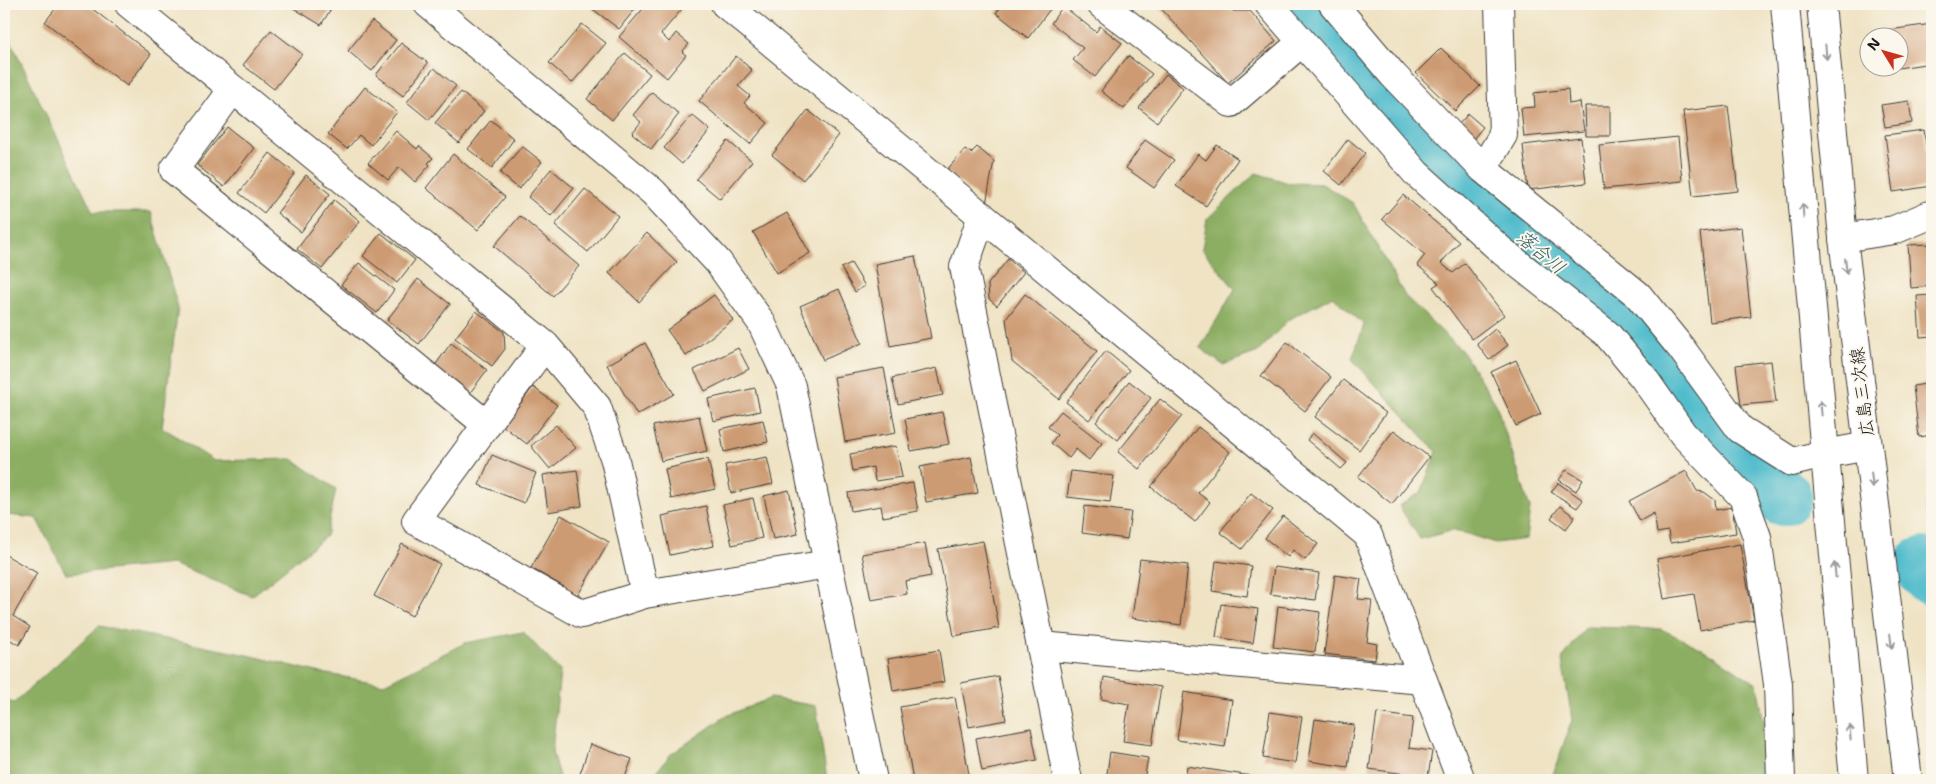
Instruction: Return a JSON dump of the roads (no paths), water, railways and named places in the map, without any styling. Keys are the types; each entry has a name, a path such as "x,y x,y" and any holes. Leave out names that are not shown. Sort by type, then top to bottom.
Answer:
{"street":[{"path":"129,4 545,344 597,407 615,460 645,594"},
{"path":"428,4 653,192 718,262 762,322 791,386 873,780"},
{"path":"725,4 1368,535 1461,780"},
{"path":"1100,4 1231,103 1302,42"},
{"path":"1269,4 1416,173 1502,251 1607,334 1643,377 1683,434 1743,497 1757,537 1778,684 1781,780"},
{"path":"1332,4 1393,74 1483,169 1638,295 1681,348 1740,429 1792,462 1868,446"},
{"path":"1483,169 1503,135 1499,4"},
{"path":"1785,4 1854,780"},
{"name":"広島三次線","path":"1821,4 1843,238 1908,780"},
{"path":"233,89 174,170 487,425"},
{"path":"1843,238 1894,230 1932,214"},
{"path":"982,216 964,267 1068,780"},
{"path":"545,344 416,521 582,614 645,594 828,564"},
{"path":"1041,646 1423,680"}],"waterway":[{"name":"落合川","path":"1298,4 1355,71 1440,161 1531,244 1636,328 1698,418 1728,456 1783,497"},
{"name":"落合川","path":"1922,566 1932,577"}]}
